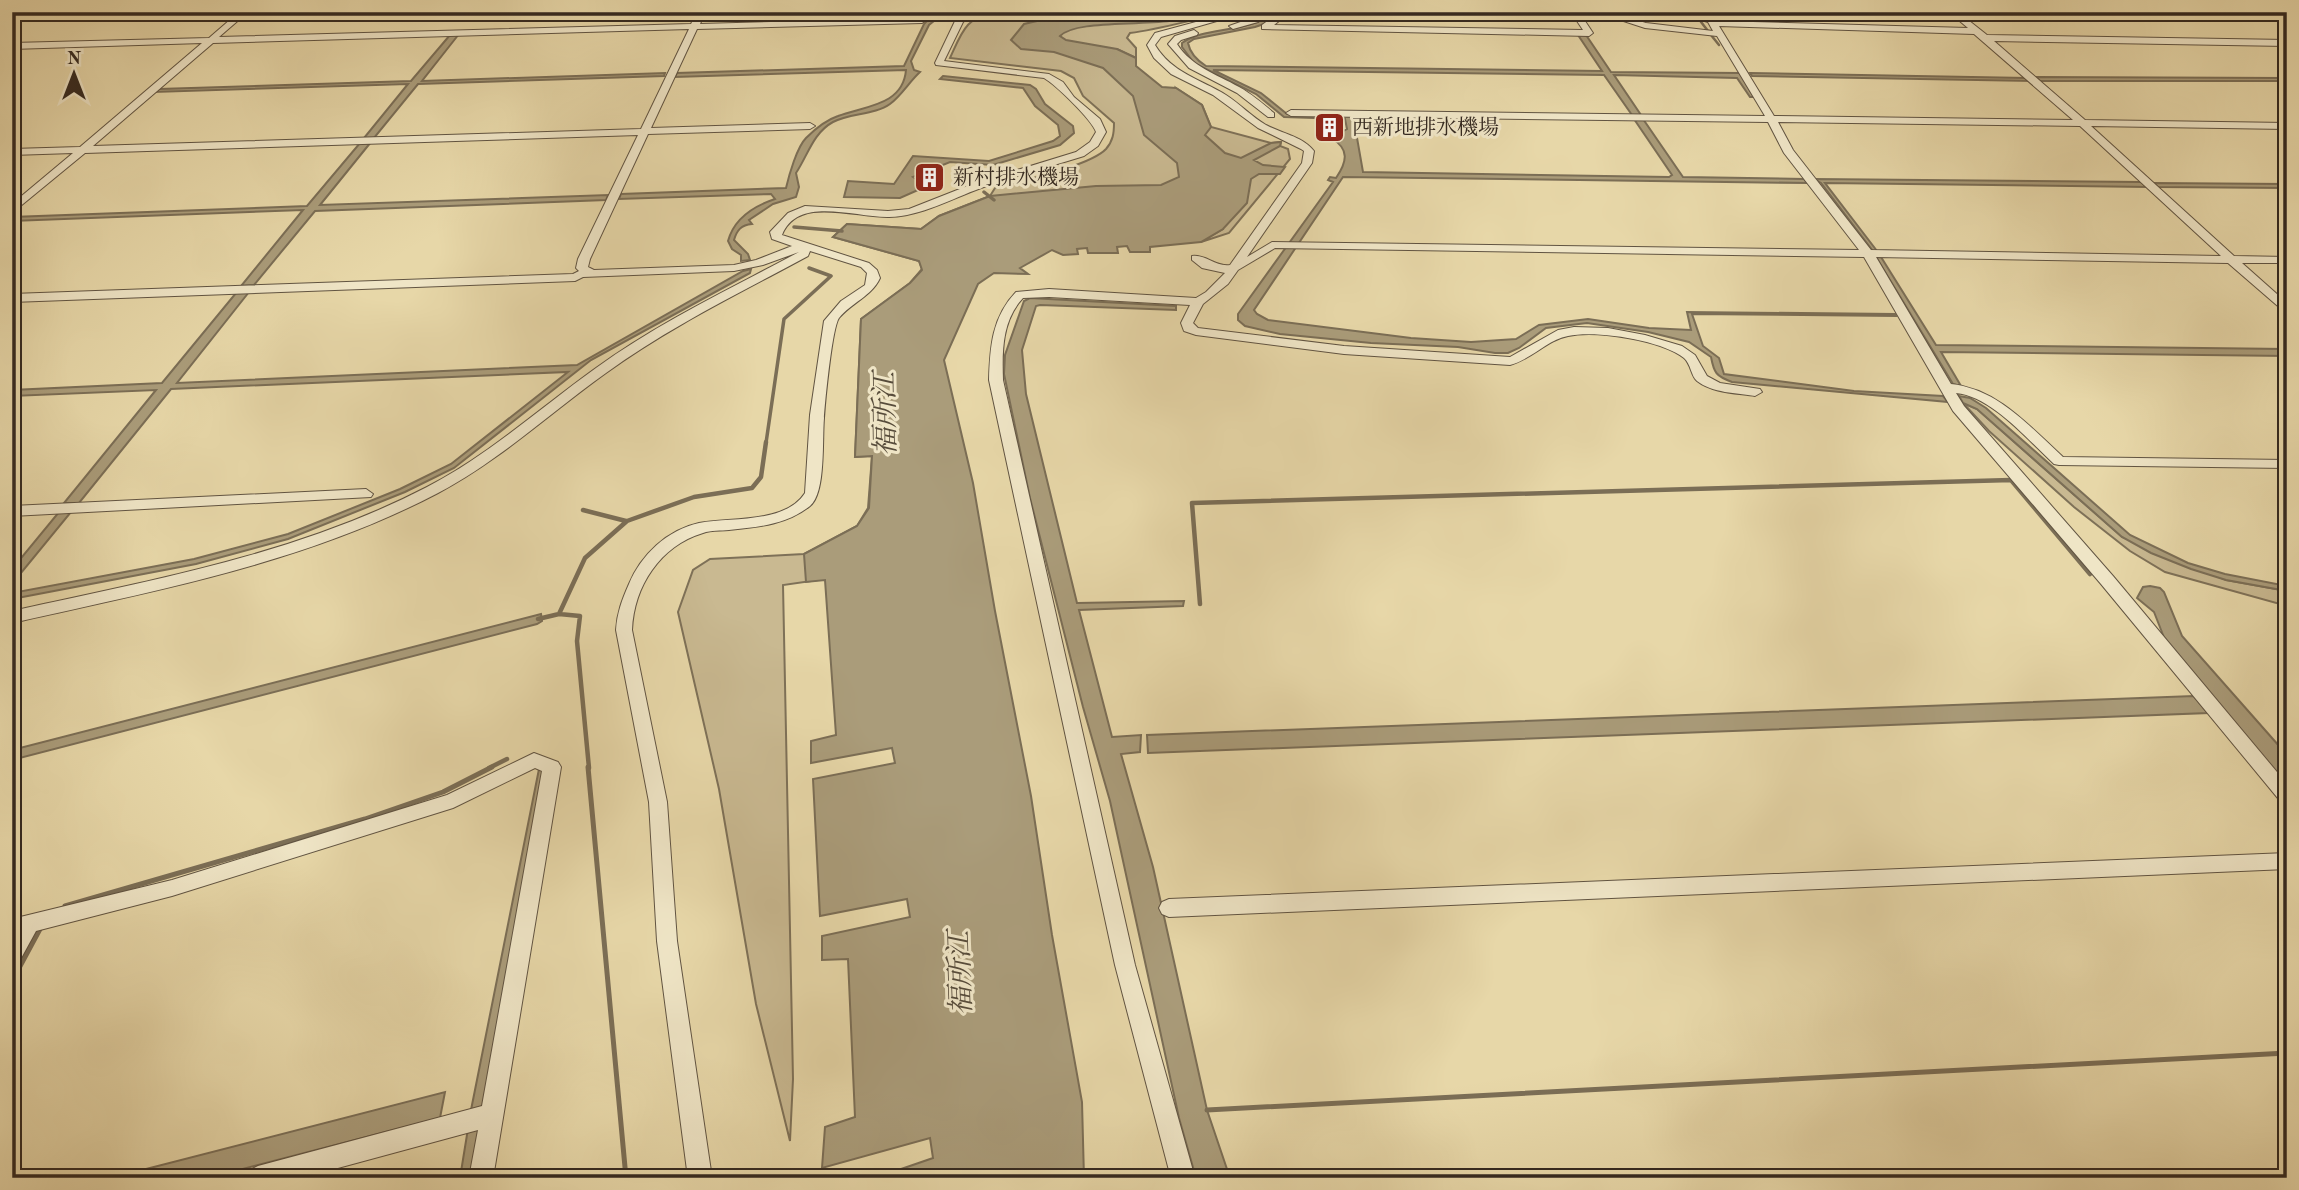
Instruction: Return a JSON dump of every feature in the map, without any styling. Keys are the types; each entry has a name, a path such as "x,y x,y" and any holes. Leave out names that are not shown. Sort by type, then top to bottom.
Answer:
{"street":[{"path":"12,210 244,12"},
{"path":"592,273 581,265 701,12"},
{"path":"700,1178 667,941 658,802 623,621 646,564 664,545 700,528 782,517 799,508 812,493 817,415 830,321 836,312 870,287 874,278 873,272 865,265 776,237 776,232 792,215 809,208 904,214 979,185 1080,154 1099,138 1101,132 1097,121 1071,99 1054,79 1035,73 939,63 959,21 973,12"},
{"path":"1182,1178 1125,965 996,380 996,353 1008,309 1020,295 1049,293 1198,302 1210,295 1231,271 1269,219 1307,163 1310,150 1301,143 1257,124 1226,99 1176,75 1158,58 1151,44 1158,35 1244,12"},
{"path":"1266,12 1244,24 1193,33 1178,38 1172,44 1191,67 1236,89 1271,115"},
{"path":"1286,12 1265,27 1589,33 1575,12"},
{"path":"1600,12 1645,25 1719,34"},
{"path":"1680,12 1704,17 1713,23 1772,119 1788,151 1868,254 1958,408 2287,797"},
{"path":"1953,12 2287,310"},
{"path":"12,46 922,20"},
{"path":"1713,23 2287,43"},
{"path":"1291,113 2287,126"},
{"path":"12,152 810,126"},
{"path":"1269,219 1272,245"},
{"path":"1196,258 1205,265 1231,271 1272,245 2287,260"},
{"path":"12,298 575,277 592,273 734,268 759,263 805,247"},
{"path":"12,617 249,562 311,543 375,518 463,474 623,356 804,254 805,247"},
{"path":"1198,302 1188,323 1188,328 1196,331 1344,350 1510,361 1519,360 1562,333 1616,334 1672,346 1694,360 1701,378 1717,386 1755,392"},
{"path":"1945,388 1969,390 1991,400 2059,461 2287,464"},
{"path":"12,511 366,494"},
{"path":"12,956 21,926 172,888 453,801 534,760 552,767 481,1178"},
{"path":"1169,908 2287,861"},
{"path":"258,1178 491,1115"}],"shaded area":[{"path":"997,12 1153,12 1030,25 1116,66 1205,189 943,255 885,543 825,579 783,585 793,1079 790,1141 756,1004 719,789 678,612 693,570 710,559 804,554 857,526 868,508 872,456 855,457 861,319 910,283 922,269 919,261 833,237 847,224 921,229 939,216 990,196 995,188 1085,161 1098,155 1110,143 1114,123 1083,96 1074,78 1061,71 950,58 962,33 972,21"},
{"path":"1195,12 1221,14 1130,33 1127,38 1136,48 1136,58 1117,49 1104,52 1053,41 1054,28"},
{"path":"1176,88 1202,105 1211,127 1271,143 1281,142 1280,146 1288,149 1290,159 1229,233 1201,242 1223,229"},
{"path":"1963,403 1977,409 2122,537 2226,580 2287,591 2287,606 2165,572 2130,551 2074,507 1989,431"}],"water":[{"path":"935,12 945,12 929,25 911,61 914,70 920,72 902,93 884,108 840,119 820,132 796,173 799,187 796,197 773,204 749,220 752,224 738,231 734,240 748,254 750,260 741,261 741,255 732,249 728,241 735,226 746,214 775,199 771,194 619,199 621,194 786,188 797,154 806,138 834,118 890,98 898,91 906,70 675,77 677,73 904,66 924,24"},
{"name":"福所江","path":"1205,12 1170,21 1086,26 1060,36 1066,40 1117,49 1136,58 1136,66 1162,87 1176,88 1202,105 1211,127 1205,135 1225,153 1241,158 1271,143 1281,142 1280,146 1254,160 1263,165 1285,167 1280,174 1259,174 1251,179 1247,203 1223,229 1201,242 1150,247 1150,252 1130,252 1127,246 1117,247 1118,253 1088,253 1087,248 1077,249 1078,254 1063,255 1052,250 1020,268 1028,274 994,273 978,284 944,360 973,483 1031,796 1052,935 1082,1102 1084,1178 875,1178 933,1158 930,1138 822,1168 825,1127 855,1117 848,959 822,960 822,936 910,917 907,899 820,916 813,779 895,763 892,748 811,763 811,741 836,735 825,580 806,582 804,554 857,526 869,508 872,456 855,457 861,319 910,283 922,270 919,261 833,237 847,224 921,229 939,216 990,196 1096,186 1161,185 1179,177 1177,163 1144,135 1133,96 1103,68 1054,52 1021,49 1011,40 1024,24 1072,13"},
{"path":"1281,12 1267,23 1194,39 1188,43 1189,47 1206,66 1602,71 1578,35 1586,35 1611,72 1741,73 1754,97 1750,97 1737,78 1614,75 1641,115 1632,115 1604,75 1213,70 1261,93 1287,114 1353,115 1363,172 1669,177 1672,175 1634,119 1643,119 1683,177 1804,179 1807,183 1343,177 1254,310 1257,314 1268,320 1411,338 1471,342 1516,339 1539,325 1588,319 1649,328 1691,330 1687,312 1895,314 1896,316 1692,314 1703,346 1719,358 1724,374 1854,391 1943,396 1948,402 1732,382 1719,376 1711,357 1689,342 1648,332 1587,323 1546,328 1508,353 1280,334 1245,326 1238,320 1238,314 1333,182 1328,180 1330,177 1336,178 1343,167 1344,151 1331,138 1347,129 1345,119 1284,117 1256,94 1194,63 1182,43 1202,34 1252,24"},
{"path":"459,34 422,81 665,73 664,76 418,84 374,138 364,138 408,84 155,92 159,89 411,81 450,35"},
{"path":"1750,73 2027,78 2031,81 1752,76"},
{"path":"943,76 1030,85 1036,89 1045,104 1073,126 1074,133 1060,145 993,165 950,162 913,177 927,186 900,198 844,197 848,181 894,184 913,156 989,161 1053,141 1060,136 1058,125 1035,106 1023,88 940,79"},
{"path":"2036,77 2287,78 2287,81 2040,81"},
{"path":"371,142 320,205 608,195 606,200 315,211 254,285 241,286 303,210 12,221 12,217 307,206 360,143"},
{"path":"1814,179 2142,182 2147,187 1825,183 1877,251 1873,251 1821,183"},
{"path":"2152,183 2287,184 2287,188 2157,187"},
{"path":"1876,257 1881,257 1936,345 2287,349 2287,356 1941,352 1961,386 1953,384"},
{"path":"751,269 750,273 591,360 454,468 405,492 288,539 196,564 12,599 12,593 194,559 288,534 400,489 451,464 568,372 171,389 79,503 64,503 156,390 12,396 12,390 162,383 236,293 249,292 177,383 577,365 743,271"},
{"path":"1030,298 1176,306 1176,310 1036,306 1022,350 1026,394 1077,603 1184,601 1183,606 1079,610 1112,737 1141,735 1140,752 1121,754 1153,867 1207,1110 1230,1178 1196,1178 1179,1118 1110,801 1083,707 1030,498 1004,374 1005,355 1024,301"},
{"path":"1959,396 1970,398 1986,408 2130,535 2188,563 2225,574 2287,586 2287,591 2226,580 2191,569 2151,553 2122,537 1977,409 1963,403"},
{"path":"59,512 71,512 12,584 12,569"},
{"path":"2143,587 2160,588 2164,592 2182,636 2287,755 2287,786 2167,645 2154,612 2137,598"},
{"path":"541,614 542,621 537,624 12,760 12,750"},
{"path":"2194,696 2208,713 1148,753 1147,735"},
{"path":"539,769 543,769 473,1178 460,1178 471,1110"},
{"path":"445,1092 440,1118 208,1178 111,1178"}],"waterway":[{"path":"1669,12 1698,18 1708,31"},
{"path":"1711,35 1719,45"},
{"path":"984,192 994,200"},
{"path":"794,227 842,231"},
{"path":"766,443 784,319 831,276 809,268"},
{"path":"559,614 585,558 627,521 694,497 752,488 761,477 766,442"},
{"path":"1200,604 1192,503 2011,480 2090,574"},
{"path":"583,510 626,521"},
{"path":"538,619 559,614"},
{"path":"559,614 580,616 577,641 589,768"},
{"path":"489,768 507,759"},
{"path":"65,906 365,819 443,792 492,767"},
{"path":"588,767 626,1178"},
{"path":"12,981 40,929"},
{"path":"1207,1110 2287,1053"}],"place":[{"name":"西新地排水機場","path":"1329,128"},
{"name":"新村排水機場","path":"930,178"}]}
